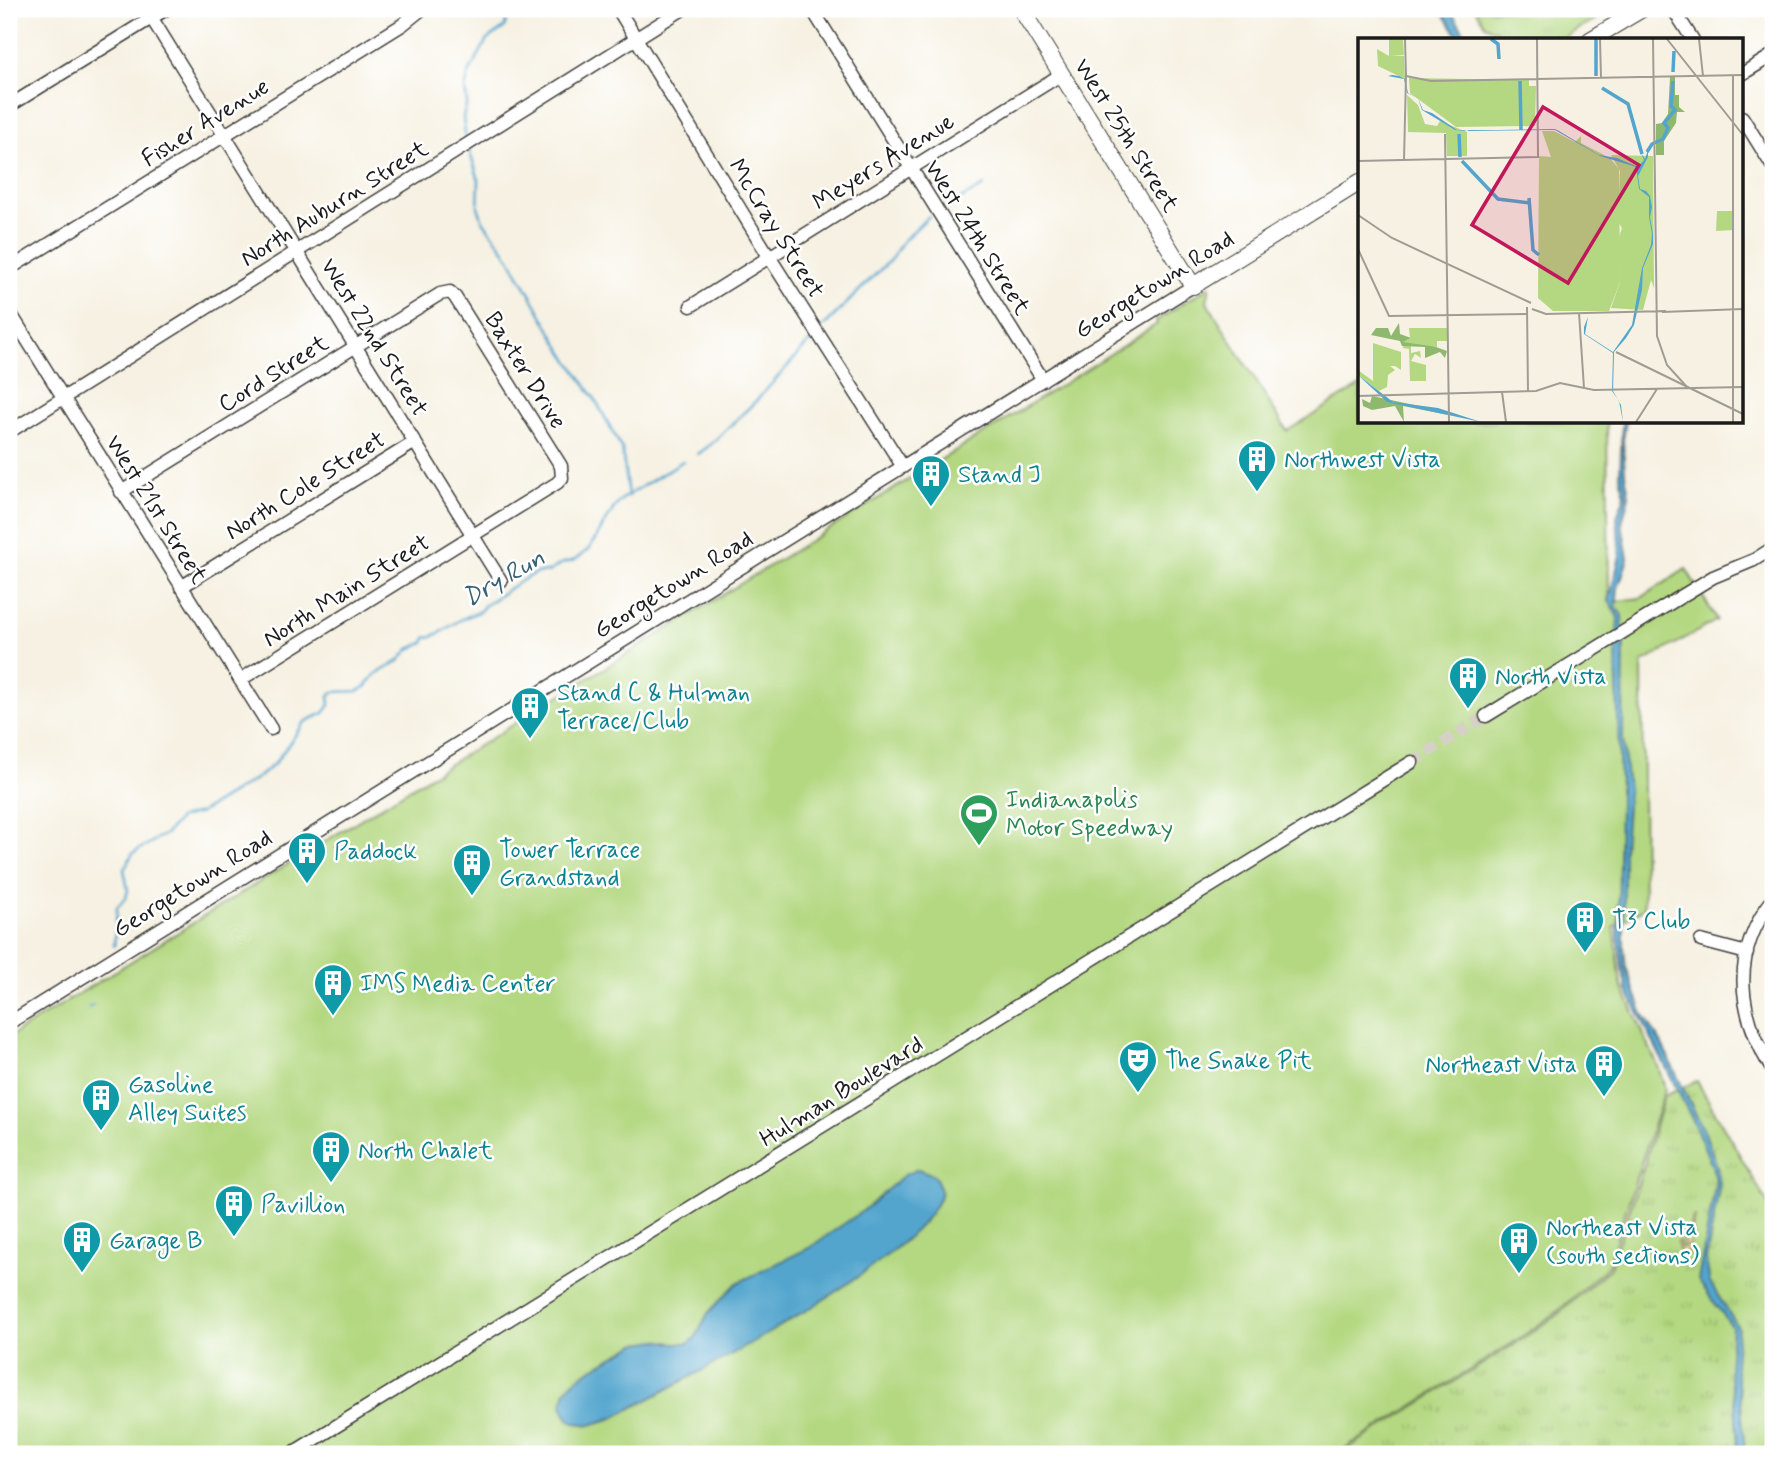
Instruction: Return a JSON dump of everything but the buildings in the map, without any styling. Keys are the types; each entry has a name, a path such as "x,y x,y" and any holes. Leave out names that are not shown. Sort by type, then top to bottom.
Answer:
{"main road":[{"name":"West 25th Street","path":"1021,9 1194,286"},
{"path":"1593,38 1642,9"},
{"name":"Georgetown Road","path":"1194,286 1358,183"}],"street":[{"path":"9,106 149,13 166,9"},
{"name":"Fisher Avenue","path":"9,269 402,25 422,9"},
{"name":"McCray Street","path":"618,9 770,258 903,467"},
{"name":"North Auburn Street","path":"9,432 683,9"},
{"name":"West 24th Street","path":"813,9 1043,380"},
{"path":"1673,9 1692,38"},
{"name":"West 22nd Street","path":"149,13 501,581"},
{"path":"1744,73 1773,55"},
{"name":"Meyers Avenue","path":"691,306 1062,74"},
{"path":"1744,120 1773,167"},
{"name":"Georgetown Road","path":"9,1023 1194,286"},
{"name":"Cord Street","path":"121,492 440,293 447,292"},
{"name":"Baxter Drive","path":"447,292 453,294 462,308 561,466 562,475"},
{"name":"West 21st Street","path":"9,311 271,729"},
{"name":"North Cole Street","path":"181,587 415,442"},
{"name":"North Main Street","path":"240,680 474,536 557,483 562,475"},
{"path":"1486,716 1713,577 1754,560 1773,548"},
{"name":"Hulman Boulevard","path":"290,1454 1412,762"},
{"path":"1773,899 1756,928 1747,953 1743,991 1754,1038 1773,1072"},
{"path":"1701,941 1747,953"}],"green space":[{"path":"1475,9 1612,9 1563,38 1508,38 1485,25"},
{"name":"Indianapolis Motor Speedway","path":"1210,286 1207,302 1287,431 1358,387 1358,424 1607,424 1609,602 1641,598 1686,569 1717,620 1642,663 1644,908 1614,927 1621,984 1658,1066 1665,1089 1608,1266 1556,1313 1336,1454 9,1454 9,1037 1068,381 1157,324 1156,321"},
{"path":"1697,1081 1773,1213 1773,1454 1339,1454 1557,1315 1610,1268 1664,1096"}],"sand":[{"path":"1694,1217 1687,1254 1681,1257 1677,1241 1680,1241 1681,1247 1685,1247 1682,1232 1690,1229"}],"water":[{"path":"1440,9 1450,9 1468,38 1460,38"},
{"path":"1622,424 1626,424 1623,440 1629,495 1622,523 1628,559 1618,588 1616,607 1622,615 1623,739 1628,790 1624,850 1626,967 1642,1012 1661,1043 1705,1133 1717,1166 1720,1184 1706,1260 1710,1283 1738,1327 1735,1365 1745,1454 1735,1454 1738,1449 1735,1403 1729,1371 1732,1327 1698,1280 1716,1181 1693,1121 1627,990 1622,967 1618,935 1618,618 1609,600 1620,556 1617,517 1625,495 1620,477"},
{"path":"918,1169 934,1175 940,1195 923,1222 890,1252 846,1285 740,1350 613,1418 591,1425 575,1423 569,1419 562,1406 566,1390 589,1370 638,1343 657,1340 689,1343 695,1338 708,1313 737,1283 809,1248 864,1210 904,1175"}],"waterway":[{"name":"Dry Run","path":"466,141 463,117 469,73 487,40 504,28 510,9"},
{"name":"Dry Run","path":"468,147 479,180 478,207 483,221 506,252 560,347 595,399 622,449 628,496"},
{"path":"945,208 984,186"},
{"path":"823,327 892,258 902,242 929,216"},
{"path":"698,454 757,400 813,338"},
{"name":"Dry Run","path":"114,946 117,907 126,898 128,890 124,869 133,853 167,833 180,818 200,813 260,776 275,763 305,722 324,713 330,705 329,696 332,692 358,691 366,687 375,675 399,661 409,649 424,643 426,638 480,611 485,605 536,573 548,572 575,560 589,549 622,499 683,461"},
{"name":"Dry Run","path":"88,1008 93,1005"}],"tunnel":[{"path":"1412,762 1486,716"}],"place":[{"name":"Northwest Vista","path":"1257,493"},
{"name":"Stand J","path":"931,508"},
{"name":"North Vista","path":"1468,710"},
{"name":"Stand C & Hulman Terrace/Club","path":"530,740"},
{"name":"Indianapolis Motor Speedway","path":"979,847"},
{"name":"Paddock","path":"307,885"},
{"name":"Tower Terrace Grandstand","path":"472,897"},
{"name":"T3 Club","path":"1585,954"},
{"name":"IMS Media Center","path":"333,1017"},
{"name":"The Snake Pit","path":"1138,1094"},
{"name":"Northeast Vista","path":"1604,1098"},
{"name":"Gasoline Alley Suites","path":"101,1132"},
{"name":"North Chalet","path":"331,1184"},
{"name":"Pavillion","path":"234,1238"},
{"name":"Garage B","path":"82,1274"},
{"name":"Northeast Vista (south sections)","path":"1519,1275"}]}
